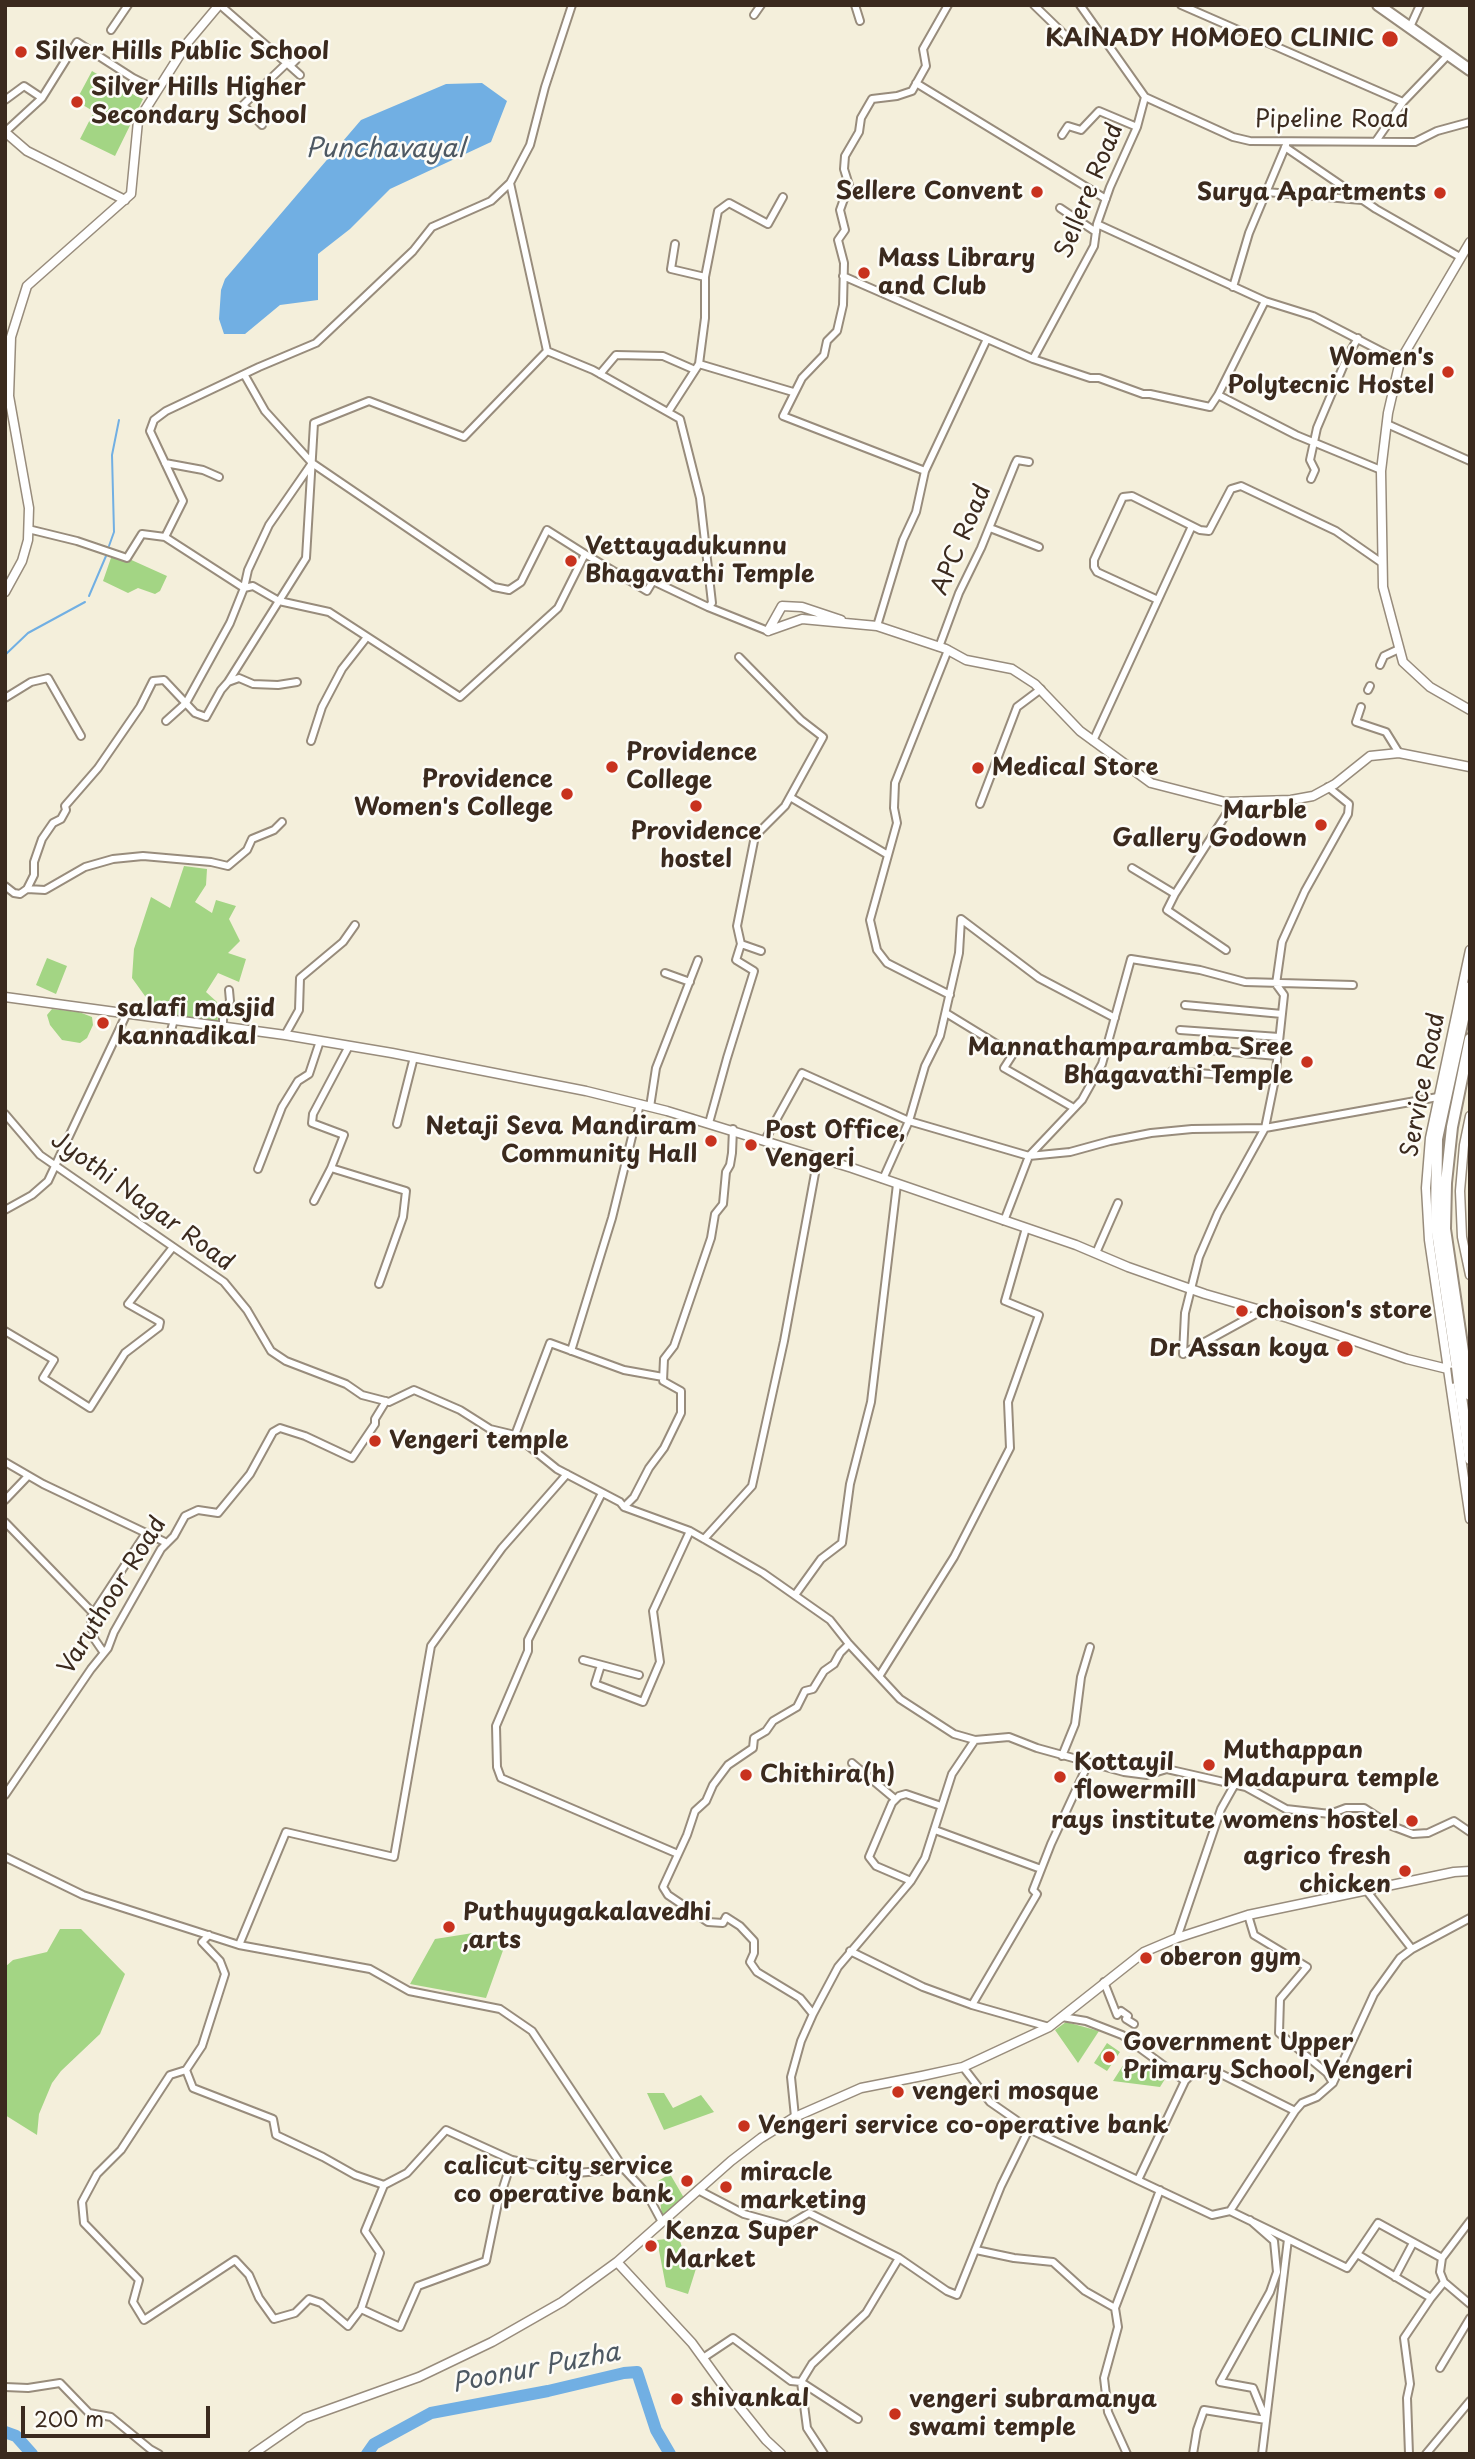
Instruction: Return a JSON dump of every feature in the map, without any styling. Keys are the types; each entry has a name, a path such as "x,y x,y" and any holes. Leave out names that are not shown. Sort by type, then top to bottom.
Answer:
{"highway":[{"path":"1378,5 1470,70"},
{"path":"1462,1377 1436,1225 1437,1139 1470,987"},
{"path":"1470,1039 1452,1127 1445,1206 1445,1229 1470,1459"}],"main road":[{"path":"5,592 22,561 28,530 29,508 9,396 11,337 27,286 131,194 138,121 188,42 219,5"},
{"path":"5,132 27,151 125,200"},
{"path":"1470,242 1399,361 1381,470 1383,587 1403,662 1430,687 1470,710"},
{"path":"768,631 782,606 802,607 854,624"},
{"path":"768,631 802,619 877,626 939,646 966,660 1012,669 1041,690 1080,731 1151,783 1225,802 1291,800 1313,796 1370,756 1399,752 1470,767"},
{"name":"Service Road","path":"1470,950 1430,1138 1426,1188 1429,1240 1462,1377 1470,1519"},
{"path":"5,998 285,1035 414,1057 640,1104 733,1129 818,1157 1026,1228 1192,1289 1462,1377"},
{"path":"1470,1116 1464,1145 1460,1191 1462,1237 1470,1275"},
{"path":"253,2454 305,2418 419,2377 530,2322 617,2262 749,2147 795,2117 861,2088 963,2067 1049,2027 1144,1952 1177,1938 1248,1915 1454,1872 1470,1871"},
{"path":"617,2262 692,2343 766,2440 781,2454"}],"street":[{"path":"111,30 128,5"},
{"path":"219,5 300,75"},
{"path":"165,537 183,501 150,431 154,420 166,411 316,343 413,251 432,227 491,201 510,183 530,145 545,87 572,5"},
{"path":"754,15 761,5"},
{"path":"855,5 860,21"},
{"path":"925,471 783,416 802,378 824,355 827,341 836,331 843,305 844,262 838,240 845,230 840,211 849,184 844,169 845,156 859,132 861,118 872,99 912,91 926,66 923,48 946,8 935,5"},
{"path":"1034,5 1068,38"},
{"path":"1080,5 1145,97"},
{"path":"1181,5 1403,102"},
{"path":"1410,27 1420,5"},
{"path":"5,132 41,98 77,42 133,78 158,90"},
{"path":"1376,141 1403,102 1449,54"},
{"path":"262,125 243,105 296,60"},
{"path":"916,83 1106,199"},
{"path":"5,100 24,86 41,98"},
{"name":"Sellere Road","path":"1032,359 1094,246 1097,224 1137,127 1145,97"},
{"name":"Pipeline Road","path":"1145,97 1233,137 1287,144 1415,142 1437,131 1470,121"},
{"path":"1062,135 1068,126 1081,130 1099,111 1137,127"},
{"path":"1233,287 1246,243 1287,144 1364,201 1460,257"},
{"path":"510,183 547,351"},
{"path":"1266,192 1364,201"},
{"path":"668,412 697,367 705,317 705,277 718,211 729,203 768,224 783,197"},
{"path":"1060,208 1096,232"},
{"path":"1097,224 1265,301 1312,316 1399,361"},
{"path":"675,244 671,269 705,277"},
{"path":"843,276 1032,359 1143,394 1210,407 1265,301"},
{"path":"1311,480 1315,470 1310,460 1314,442 1348,355 1358,338"},
{"path":"877,626 904,540 916,512 925,471 987,339"},
{"path":"547,351 600,374 680,419 700,498 712,603 708,607"},
{"path":"5,886 20,894 27,888 34,874 34,862 42,839 53,823 61,818 66,810 65,806 98,768 140,707 153,681 164,680 195,713 206,716 306,558 314,424 369,401 464,437 547,351"},
{"path":"600,374 616,355 663,356 793,392"},
{"path":"244,374 265,411 312,463 494,587 509,590 521,582 547,530 647,591 653,581 768,631"},
{"path":"1218,395 1252,414 1381,470"},
{"path":"1387,424 1470,461"},
{"name":"APC Road","path":"939,646 1017,460 1029,462"},
{"path":"165,463 203,470 219,477"},
{"path":"166,721 186,704 230,623 248,570 269,525 312,463"},
{"path":"1158,600 1097,572 1094,567 1094,560 1123,497 1132,496 1192,526 1209,531 1218,519 1231,489 1241,486 1336,531 1382,563"},
{"path":"1093,741 1192,526"},
{"path":"990,528 1039,547"},
{"path":"28,530 76,541 127,558 142,534 165,537 244,588 253,586 279,601 329,612 460,697 558,608 585,554"},
{"path":"311,741 322,707 342,669 367,636"},
{"path":"1380,665 1384,656 1399,649"},
{"path":"948,650 895,783 894,808 897,823 870,920 877,950 887,963 950,995"},
{"path":"709,1123 754,971 736,960 741,944 737,926 755,836 785,806 823,737 801,720 739,657"},
{"path":"5,698 31,682 48,678 81,736"},
{"path":"228,682 239,678 253,684 278,685 297,682"},
{"path":"979,804 1017,707 1041,690"},
{"path":"1361,706 1356,722 1386,732 1399,752"},
{"path":"1263,1310 1182,1354 1185,1313 1199,1257 1218,1213 1265,1128 1275,1079 1284,995 1276,984 1282,942 1348,814 1349,804 1328,787"},
{"path":"790,797 888,855"},
{"path":"1226,950 1167,910 1234,802"},
{"path":"27,888 46,890 85,867 113,859 143,856 228,866 247,850 253,839 274,830 282,822"},
{"path":"1132,868 1175,894"},
{"path":"883,1179 909,1121 925,1066 940,1035 959,953 961,919 1039,978 1115,1018"},
{"path":"285,1035 299,1010 300,978 343,942 355,925"},
{"path":"741,944 761,951"},
{"path":"1004,1221 1028,1156 1082,1100 1102,1064 1130,959 1200,970 1245,982 1353,985"},
{"path":"650,1107 656,1068 698,960"},
{"path":"665,973 690,982"},
{"path":"223,1027 230,998 229,990"},
{"path":"1185,1005 1282,1014"},
{"path":"5,1210 48,1181 127,1013"},
{"path":"946,1013 1013,1054 1004,1068 1074,1108"},
{"path":"170,1034 174,1020"},
{"path":"1180,1030 1279,1037"},
{"path":"258,1170 282,1107 298,1081 309,1074 320,1041"},
{"path":"314,1201 344,1135 312,1124 313,1114 349,1046"},
{"path":"1176,1047 1277,1056"},
{"path":"397,1124 414,1057"},
{"path":"1172,1071 1275,1079"},
{"path":"765,1140 802,1073 909,1121 1028,1156 1070,1152 1151,1133 1192,1129 1265,1128 1438,1097"},
{"path":"571,1351 612,1218 640,1104"},
{"name":"Jyothi Nagar Road","path":"5,1114 40,1155 224,1282 247,1310 271,1351 286,1361 346,1384 362,1395 386,1401"},
{"path":"624,1507 634,1497 649,1468 664,1448 681,1413 681,1391 663,1381 664,1359 674,1346 712,1238 715,1214 723,1204 726,1172 732,1153 733,1129"},
{"path":"704,1539 752,1486 784,1341 818,1157"},
{"path":"331,1168 406,1191 403,1217 379,1283"},
{"path":"795,1595 821,1559 842,1543 850,1484 871,1402 897,1184"},
{"path":"1096,1253 1118,1203"},
{"path":"880,1675 954,1557 1010,1448 1008,1402 1039,1315 1005,1301 1026,1228"},
{"path":"5,1331 54,1360 43,1378 90,1408 125,1353 159,1327 160,1322 128,1304 173,1247"},
{"path":"515,1435 550,1343 624,1370 663,1377"},
{"path":"386,1401 390,1402 414,1390 460,1410 490,1429 515,1435 557,1469 620,1502 624,1507 690,1531 763,1573 830,1620 900,1699 954,1734 975,1740 1009,1737 1088,1764 1124,1772 1147,1775 1167,1769 1235,1784 1246,1787 1286,1809 1330,1814 1346,1808 1364,1808 1392,1826 1413,1834 1428,1833 1454,1821 1470,1832"},
{"name":"Varuthoor Road","path":"5,1795 104,1653 161,1549 186,1516 198,1510 218,1513 250,1474 273,1432 280,1428 288,1429 352,1458 375,1424 375,1419 386,1401"},
{"path":"5,1462 28,1476 167,1543"},
{"path":"239,1945 286,1832 394,1857 431,1646 502,1548 567,1474"},
{"path":"5,1500 28,1476"},
{"path":"602,1493 528,1640 528,1651 496,1726 497,1767 501,1778 678,1854"},
{"path":"5,1522 94,1614"},
{"path":"601,1665 595,1684 643,1702 660,1662 653,1611 690,1531"},
{"path":"104,1653 93,1637 91,1617 146,1533"},
{"path":"813,2014 800,1998 757,1972 750,1962 754,1953 754,1941 740,1926 726,1917 723,1923 708,1922 668,1895 663,1887 695,1811 706,1801 713,1785 728,1765 752,1748 754,1738 766,1731 774,1721 797,1707 805,1691 813,1689 824,1671 834,1664 849,1644"},
{"path":"1062,1756 1074,1724 1084,1662 1090,1647"},
{"path":"583,1660 639,1675"},
{"path":"795,2117 791,2077 813,2014 838,1967 911,1881 925,1858 951,1774 975,1740"},
{"path":"852,1763 895,1799"},
{"path":"972,2005 1037,1894 1032,1889 1088,1764"},
{"path":"1177,1938 1221,1809 1235,1784"},
{"path":"911,1881 876,1866 869,1857 895,1799 905,1794 941,1806"},
{"path":"935,1830 1041,1869"},
{"path":"5,1857 83,1895 239,1945 370,1969 409,1991 500,2009 532,2031 624,2169 647,2194 662,2222"},
{"path":"1366,1890 1412,1949"},
{"path":"1248,1915 1254,1935 1307,1967 1280,1999 1279,2033 1327,2073 1333,2083"},
{"path":"1230,2211 1295,2112 1303,2103 1317,2097 1333,2083 1374,1994 1400,1958 1470,1918"},
{"path":"209,1935 202,1942 220,1961 225,1974 202,2046 186,2070 170,2076 121,2150 97,2174 82,2202 84,2223 139,2280 132,2302 144,2320 235,2260 249,2275 259,2298 274,2319 295,2313 309,2299 321,2303 348,2326 361,2309 380,2253 365,2231 384,2185 407,2173 446,2130 512,2160 576,2174 624,2169"},
{"path":"850,1951 923,1987 972,2005 1049,2027"},
{"path":"1104,1982 1117,2015 1121,2011 1128,2016 1126,2019 1134,2024"},
{"path":"1062,2017 1086,2021 1122,2035 1185,2081"},
{"path":"963,2067 990,2102 1029,2129 1212,2215 1230,2211 1347,2268 1378,2223 1441,2258"},
{"path":"1138,2180 1185,2081 1196,2070 1211,2068 1295,2112"},
{"path":"186,2070 193,2088 273,2119 276,2135 355,2175 384,2185"},
{"path":"698,2190 744,2214 787,2226 809,2214 899,2259 957,2295 1001,2186 1029,2129"},
{"path":"361,2309 400,2327 418,2286 486,2261 498,2203 512,2160"},
{"path":"1127,2454 1108,2412 1104,2378 1118,2327 1115,2308 1160,2190"},
{"path":"1250,2220 1274,2241 1277,2272 1270,2292 1220,2382 1252,2388 1266,2420"},
{"path":"1470,2221 1441,2258 1440,2272 1444,2282 1470,2304"},
{"path":"1262,2454 1288,2239"},
{"path":"1395,2277 1413,2243"},
{"path":"976,2250 1052,2262 1085,2291 1115,2308"},
{"path":"1357,2254 1431,2298"},
{"path":"824,2454 807,2428 801,2382 812,2364 866,2313 899,2259"},
{"path":"1409,2454 1407,2398 1410,2384 1404,2338 1444,2282"},
{"path":"1440,2368 1470,2318"},
{"path":"703,2358 733,2338 791,2382 801,2382 858,2420"},
{"path":"5,2387 28,2388 60,2383 89,2413 111,2417 159,2454"},
{"path":"1426,2454 1470,2401"},
{"path":"1193,2454 1204,2410 1266,2420"}],"green space":[{"path":"92,71 109,83 143,99 115,156 80,139 99,102 93,111 76,101"},
{"path":"112,555 127,558 167,576 160,591 155,594 138,588 128,593 103,581"},
{"path":"184,866 207,869 206,885 195,902 212,913 216,900 236,906 229,919 240,941 228,953 246,959 239,982 218,973 206,992 217,1002 218,1026 164,1013 150,1003 132,978 134,949 151,897 170,908"},
{"path":"47,958 67,966 56,994 36,985"},
{"path":"52,1009 79,1012 92,1017 93,1025 87,1038 80,1043 62,1040 50,1025 47,1015"},
{"path":"60,1929 81,1929 125,1974 100,2034 52,2083 39,2114 37,2135 5,2115 5,1967 13,1960 47,1952"},
{"path":"473,1933 506,1942 486,1998 410,1984 435,1939"},
{"path":"1066,2022 1099,2031 1078,2063 1055,2030"},
{"path":"1107,2043 1120,2052 1107,2071 1094,2063"},
{"path":"1129,2056 1165,2079 1160,2087 1113,2081"},
{"path":"647,2093 664,2093 673,2108 701,2095 714,2112 664,2130"},
{"path":"670,2174 687,2203 662,2217 658,2181"},
{"path":"677,2231 684,2254 699,2259 688,2294 666,2287 657,2240 666,2239"}],"water":[{"name":"Punchavayal","path":"482,83 507,101 491,142 390,189 350,229 318,254 318,300 280,305 245,334 224,334 219,319 221,290 225,279 361,120 446,84"}],"waterway":[{"path":"109,546 114,532 112,455 119,420"},
{"path":"89,596 106,556"},
{"path":"5,655 28,633 85,602"},
{"name":"Poonur Puzha","path":"367,2454 374,2444 431,2413 637,2372 656,2430 670,2454"},
{"name":"Poonur Puzha","path":"5,2432 16,2436 32,2454"}],"place":[{"name":"KAINADY HOMOEO CLINIC","path":"1390,39"},
{"name":"Silver Hills Public School","path":"21,52"},
{"name":"Silver Hills Higher Secondary School","path":"77,102"},
{"name":"Sellere Convent","path":"1037,192"},
{"name":"Surya Apartments","path":"1440,193"},
{"name":"Mass Library and Club","path":"864,273"},
{"name":"Women's Polytecnic Hostel","path":"1448,372"},
{"name":"Vettayadukunnu Bhagavathi Temple","path":"571,561"},
{"name":"Providence College","path":"612,767"},
{"name":"Medical Store","path":"978,768"},
{"name":"Providence Women's College","path":"567,794"},
{"name":"Providence hostel","path":"696,806"},
{"name":"Marble Gallery Godown","path":"1321,825"},
{"name":"salafi masjid kannadikal","path":"103,1023"},
{"name":"Mannathamparamba Sree Bhagavathi Temple","path":"1307,1062"},
{"name":"Netaji Seva Mandiram Community Hall","path":"711,1141"},
{"name":"Post Office, Vengeri","path":"751,1145"},
{"name":"choison's store","path":"1242,1311"},
{"name":"Dr Assan koya","path":"1345,1349"},
{"name":"Vengeri temple","path":"375,1441"},
{"name":"Muthappan Madapura temple","path":"1209,1765"},
{"name":"Chithira(h)","path":"746,1775"},
{"name":"Kottayil flowermill","path":"1060,1777"},
{"name":"rays institute womens hostel","path":"1412,1821"},
{"name":"agrico fresh chicken","path":"1405,1871"},
{"name":"Puthuyugakalavedhi ,arts","path":"449,1927"},
{"name":"oberon gym","path":"1146,1958"},
{"name":"Government Upper Primary School, Vengeri","path":"1109,2057"},
{"name":"vengeri mosque","path":"898,2092"},
{"name":"Vengeri service co-operative bank","path":"744,2126"},
{"name":"calicut city service co operative bank","path":"687,2181"},
{"name":"miracle marketing","path":"726,2187"},
{"name":"Kenza Super Market","path":"651,2246"},
{"name":"shivankal","path":"677,2399"},
{"name":"vengeri subramanya swami temple","path":"895,2414"}]}
